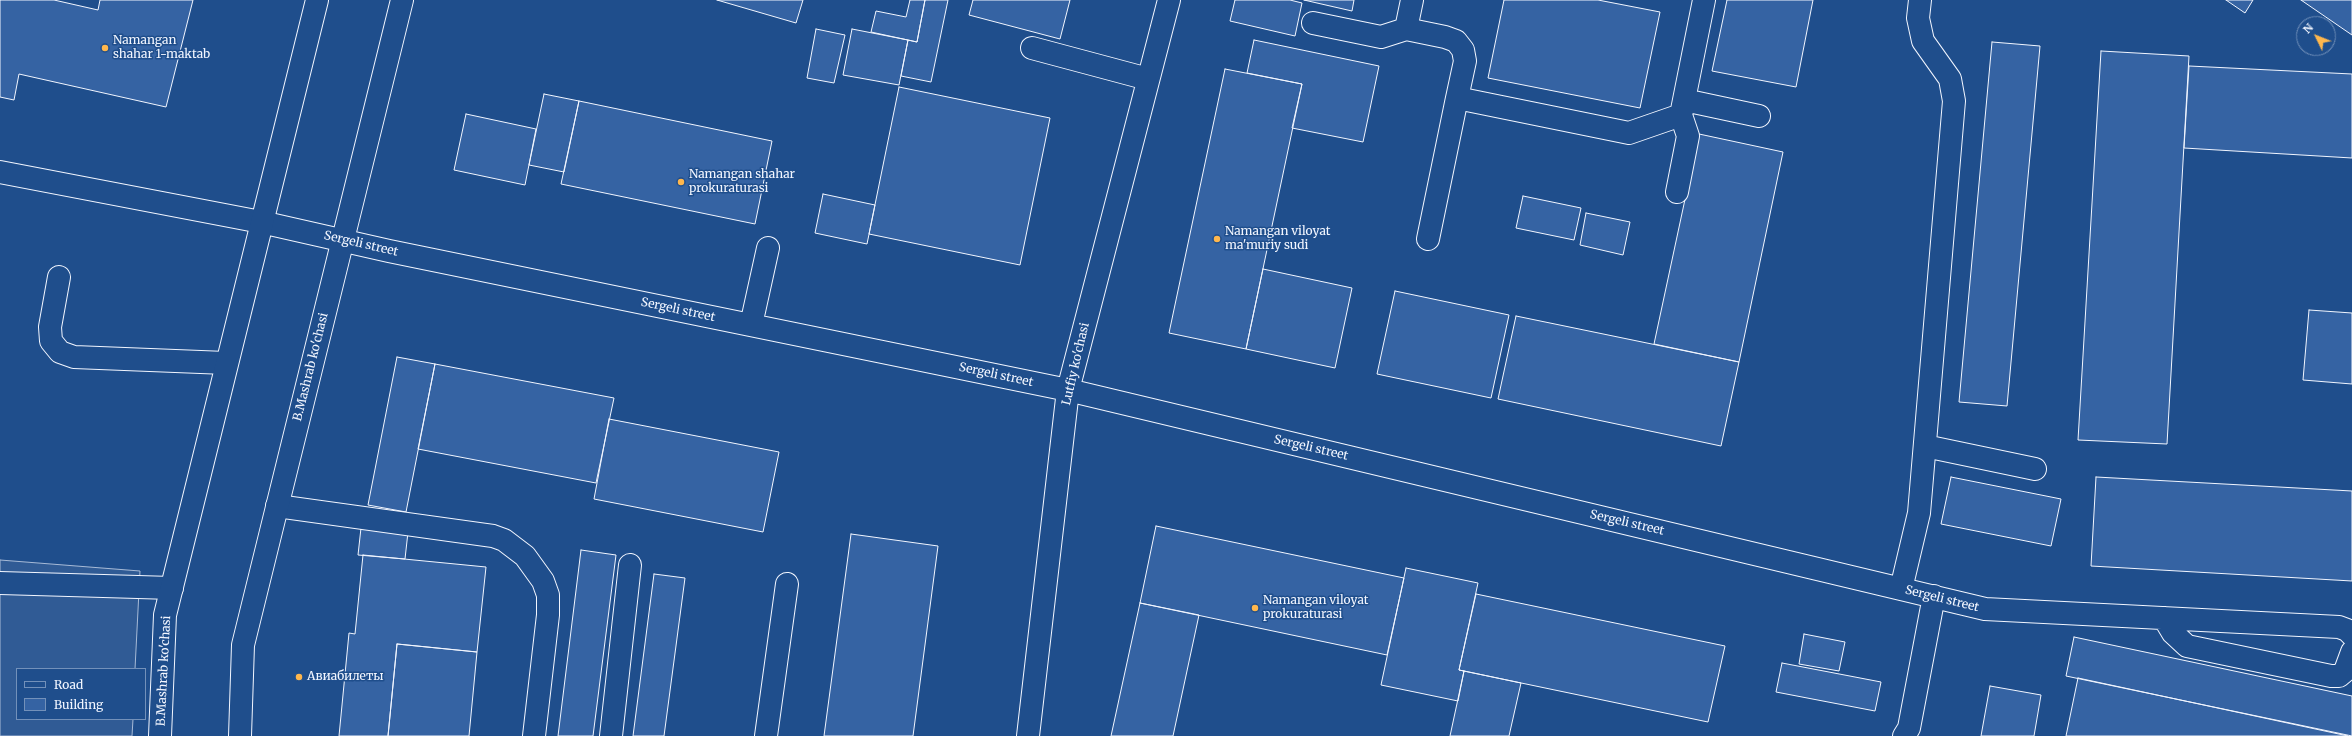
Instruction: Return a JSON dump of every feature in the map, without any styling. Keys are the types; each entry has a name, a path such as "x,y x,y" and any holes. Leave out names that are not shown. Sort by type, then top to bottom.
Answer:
{"street":[{"name":"B.Mashrab ko'chasi","path":"160,736 165,615 260,222 317,0"},
{"name":"B.Mashrab ko'chasi","path":"240,736 243,645 402,0"},
{"name":"Lutfiy ko'chasi","path":"1028,736 1068,390 1169,0"},
{"path":"1406,29 1412,0"},
{"path":"1677,192 1688,136 1682,108 1704,0"},
{"path":"1901,589 1919,513 1954,101 1950,79 1923,41 1918,18 1920,0"},
{"path":"1313,23 1381,37 1406,29 1445,37 1456,41 1463,50 1465,61 1428,239"},
{"path":"1032,48 1148,79"},
{"path":"1457,98 1629,133 1682,108 1760,116"},
{"name":"Sergeli street","path":"0,172 260,222 1068,390 1985,609 2339,627 2347,630 2352,635"},
{"path":"751,325 768,248"},
{"path":"59,277 50,327 51,341 60,352 74,357 226,363"},
{"path":"1925,446 2035,469"},
{"path":"277,506 493,536 504,540 525,556 543,581 548,595 548,615 534,736"},
{"path":"611,736 630,565"},
{"path":"0,583 172,588"},
{"path":"766,736 787,584"},
{"path":"1904,736 1909,728 1934,596"},
{"path":"2164,618 2174,633 2187,646 2331,676 2339,676 2345,671 2352,652"}],"shaded area":[{"path":"0,560 140,571 135,668 16,668 16,720 133,720 132,736 0,736"}],"building":[{"name":"Namangan shahar 1-maktab","path":"0,0 54,0 98,10 100,0 193,0 166,107 19,74 14,100 0,97"},
{"path":"717,0 803,0 796,23"},
{"path":"910,0 925,0 917,42 871,32 876,11 906,17"},
{"path":"925,0 948,0 931,82 901,76 908,40 917,42"},
{"path":"973,0 1070,0 1060,39 969,15"},
{"path":"1235,0 1290,0 1302,3 1295,36 1230,21"},
{"path":"1304,0 1354,0 1352,11"},
{"path":"1504,0 1598,0 1660,12 1640,108 1488,78"},
{"path":"1727,0 1813,0 1796,87 1712,71"},
{"path":"2226,0 2253,0 2245,13"},
{"path":"2301,0 2352,0 2352,35 2336,24 2336,16 2324,16"},
{"path":"816,29 845,35 834,83 807,78"},
{"path":"852,29 908,40 899,85 843,75"},
{"path":"1254,40 1379,66 1363,142 1292,128 1302,84 1247,73"},
{"path":"1992,42 2040,46 2007,406 1959,402"},
{"path":"2101,51 2189,56 2167,444 2078,440"},
{"path":"2189,66 2352,74 2352,158 2184,148"},
{"path":"1225,69 1302,84 1246,349 1169,333"},
{"path":"899,87 1050,118 1020,265 869,234"},
{"path":"544,94 579,101 564,172 529,165"},
{"path":"579,101 772,141 755,224 561,184"},
{"path":"466,114 536,129 525,185 454,170"},
{"path":"1699,134 1783,152 1739,362 1654,344"},
{"path":"823,194 875,205 867,244 815,233"},
{"path":"1523,196 1581,208 1574,240 1516,228"},
{"path":"1586,213 1630,222 1623,255 1580,245"},
{"path":"1263,269 1352,288 1335,368 1246,349"},
{"path":"1395,291 1509,315 1491,398 1377,374"},
{"path":"2309,310 2352,313 2352,384 2303,380"},
{"path":"1516,316 1739,362 1721,446 1498,399"},
{"path":"397,357 435,364 406,512 368,505"},
{"path":"435,364 614,398 596,483 418,449"},
{"path":"609,419 779,452 763,532 594,499"},
{"path":"1951,477 2061,499 2051,546 1941,524"},
{"path":"2096,477 2352,491 2352,581 2091,566"},
{"path":"1156,526 1404,578 1387,655 1140,603"},
{"path":"361,528 408,532 405,559 358,555"},
{"path":"851,534 938,546 913,736 824,736"},
{"path":"581,550 616,555 593,736 558,736"},
{"path":"363,555 486,567 477,652 397,644 388,736 339,736 349,633 355,634"},
{"path":"1406,568 1478,583 1459,670 1464,671 1458,701 1381,685"},
{"path":"654,574 685,578 664,736 633,736"},
{"path":"1476,594 1725,646 1708,722 1459,670"},
{"path":"1140,603 1199,615 1173,736 1111,736"},
{"path":"1804,634 1845,642 1839,671 1799,664"},
{"path":"2074,637 2352,696 2352,736 2066,676"},
{"path":"397,644 477,652 469,736 388,736"},
{"path":"1782,663 1881,682 1875,711 1776,692"},
{"path":"1464,671 1521,683 1509,736 1450,736"},
{"path":"2078,678 2348,736 2066,736"},
{"path":"1990,686 2041,695 2034,736 1981,736"}],"place":[{"name":"Namangan shahar 1-maktab","path":"105,48"},
{"name":"Namangan shahar prokuraturasi","path":"681,182"},
{"name":"Namangan viloyat ma'muriy sudi","path":"1217,239"},
{"name":"Namangan viloyat prokuraturasi","path":"1255,608"},
{"name":"Авиабилеты","path":"299,677"}]}
